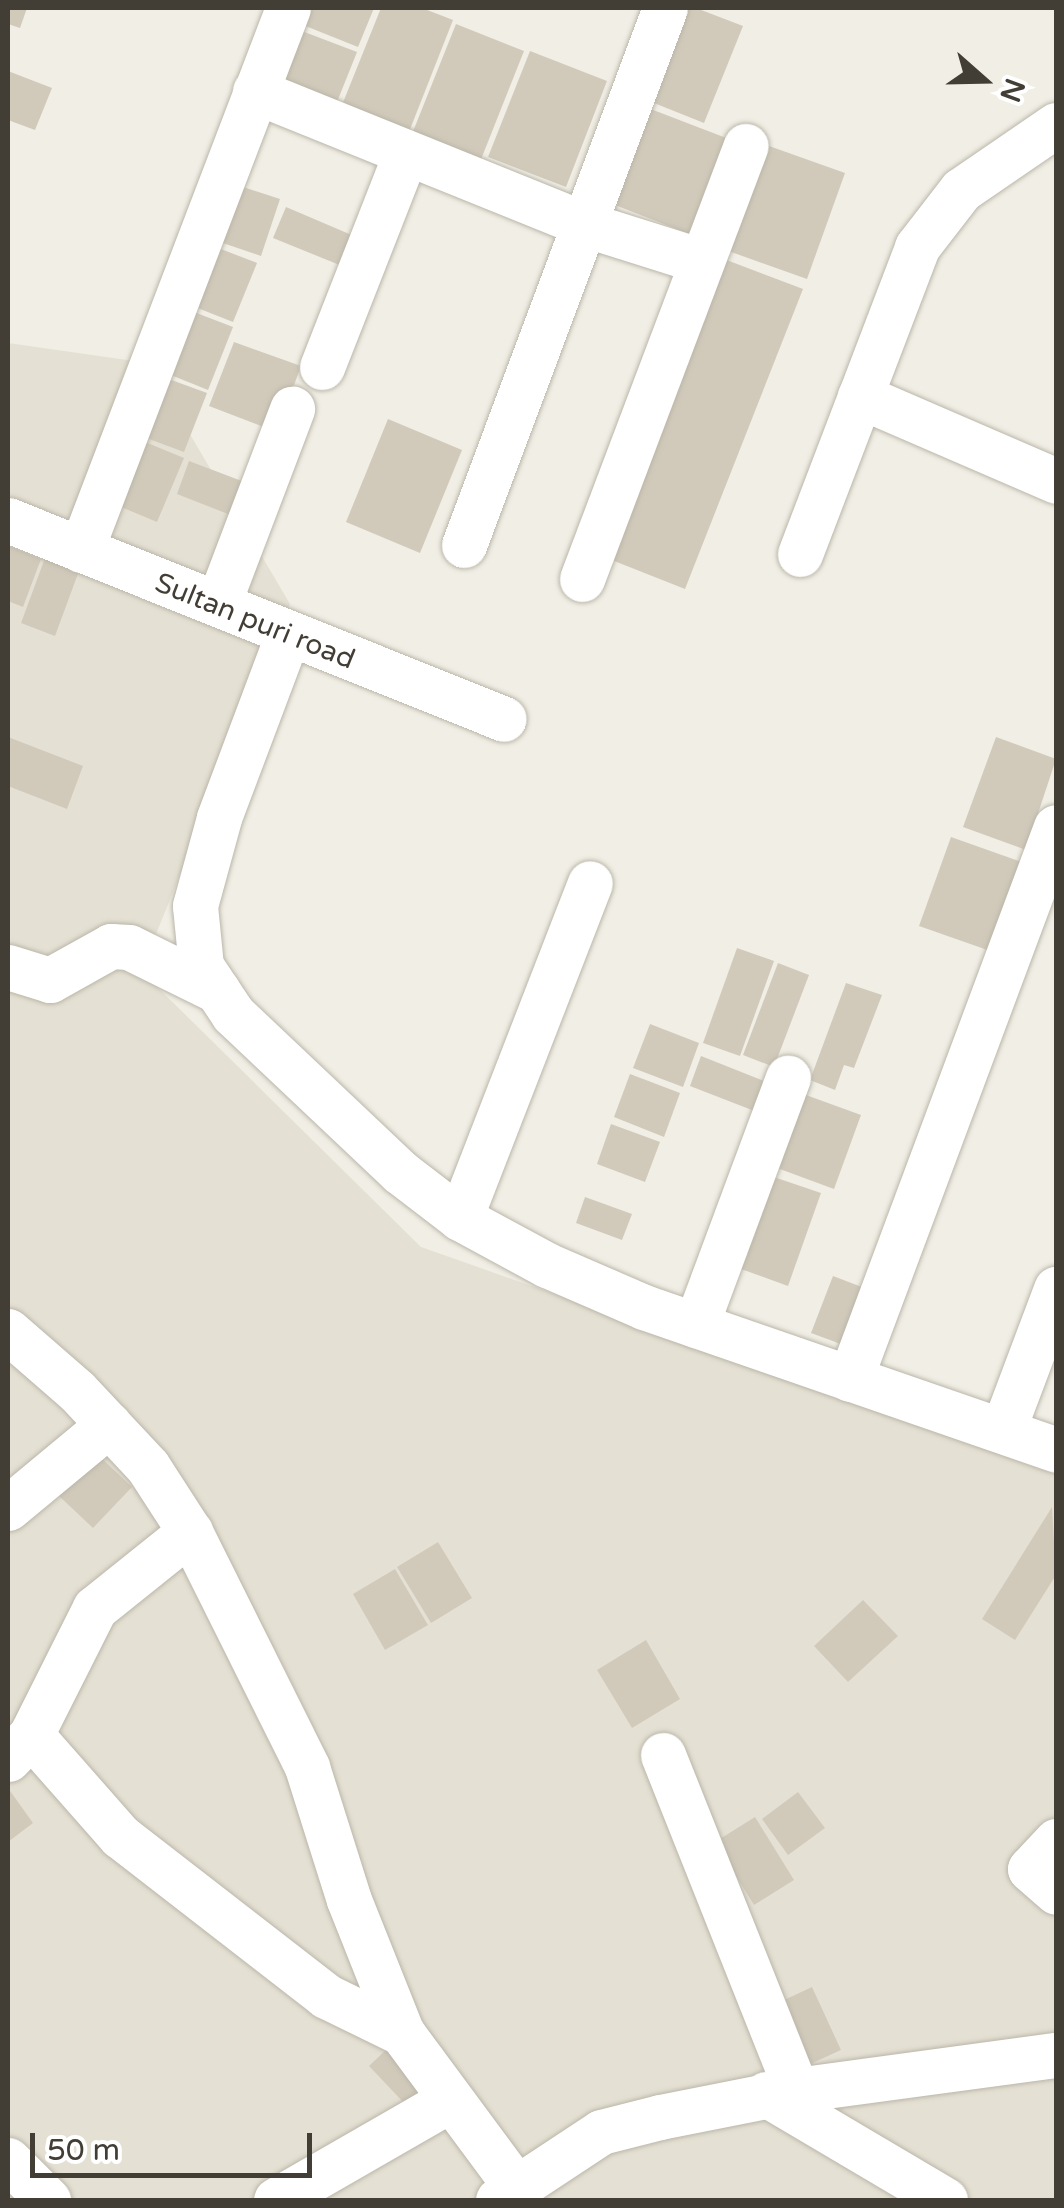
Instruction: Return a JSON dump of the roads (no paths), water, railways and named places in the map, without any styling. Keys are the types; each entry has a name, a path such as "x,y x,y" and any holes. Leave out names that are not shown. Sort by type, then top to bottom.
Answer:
{"street":[{"path":"81,550 288,8"},
{"path":"464,544 666,8"},
{"path":"255,91 405,155 584,224 701,260"},
{"path":"800,554 906,273 934,222 961,190 1056,125"},
{"path":"582,579 746,146"},
{"path":"322,367 405,155"},
{"path":"860,396 1056,481"},
{"path":"218,604 292,409"},
{"name":"Sultan puri road","path":"8,520 504,719"},
{"path":"288,634 219,818 194,906 201,966 218,991 347,1124 460,1218 547,1265 696,1325 1056,1450"},
{"path":"850,1379 1056,826"},
{"path":"460,1218 590,883"},
{"path":"8,967 50,980 111,946 129,948 218,991"},
{"path":"696,1325 788,1078"},
{"path":"1003,1430 1056,1289"},
{"path":"8,1332 109,1424 148,1467 190,1532 306,1767 349,1900 402,2033 450,2100 507,2194 601,2132 781,2092 1056,2055"},
{"path":"8,1508 109,1424"},
{"path":"190,1532 96,1608 19,1747 120,1836 326,1996 402,2033"},
{"path":"663,1755 781,2092 945,2200"},
{"path":"1056,1841 1030,1869 1056,1892"},
{"path":"276,2200 450,2100"},
{"path":"8,2160 48,2200"}]}
